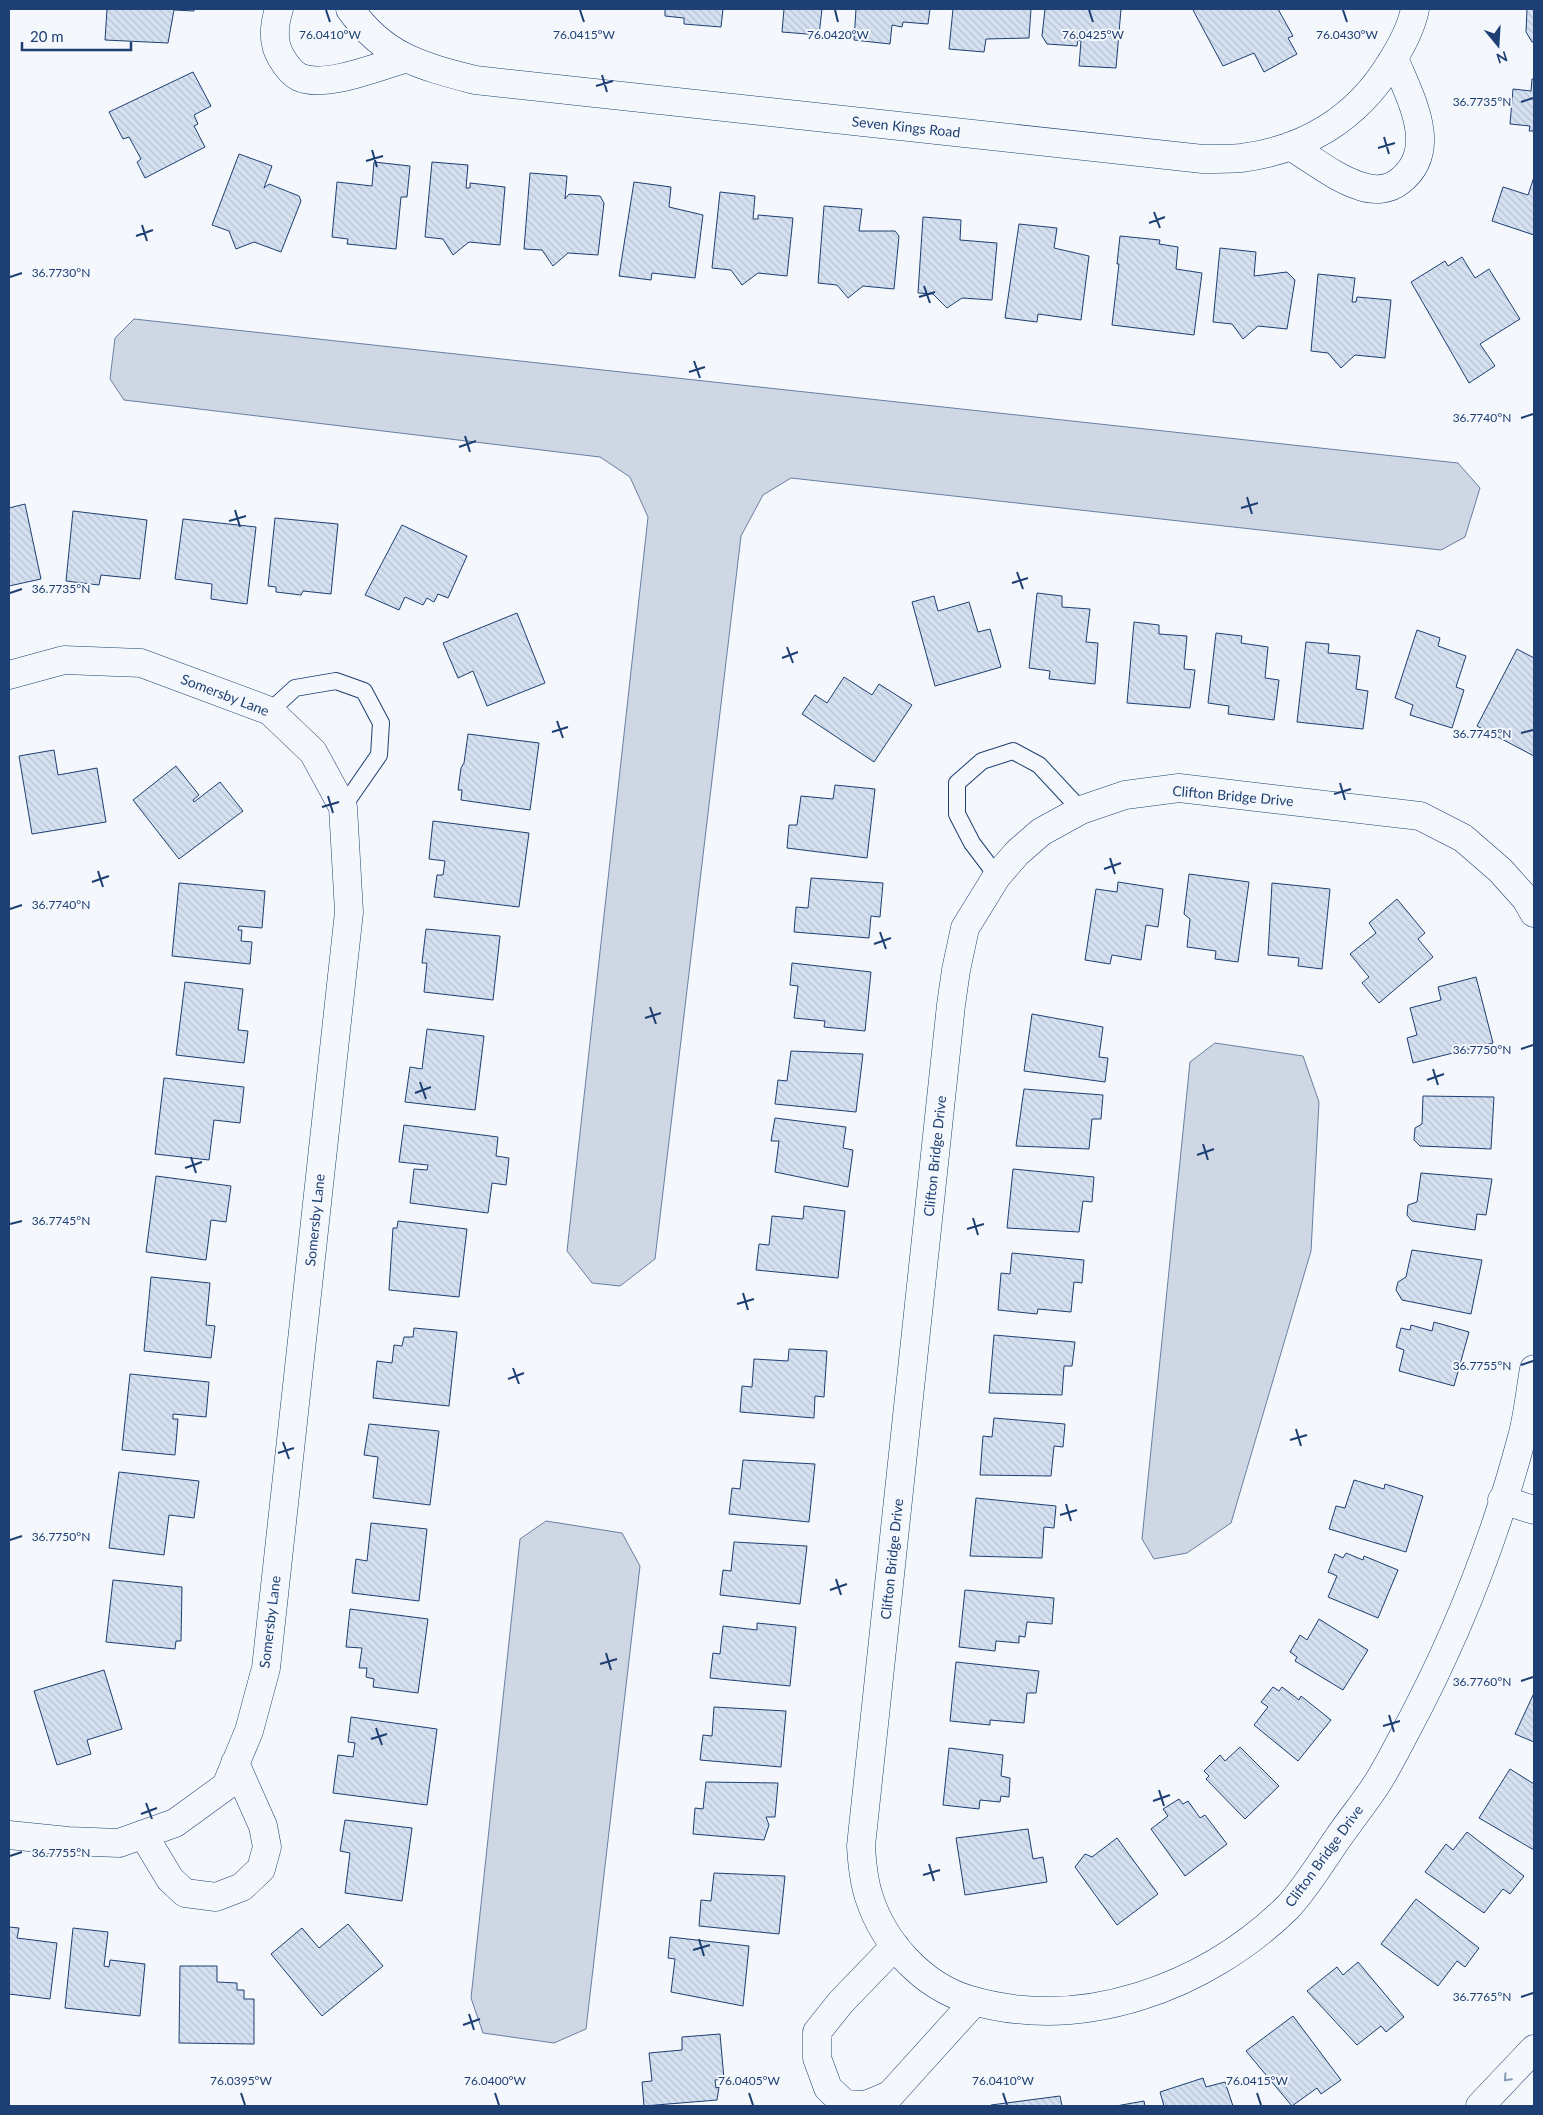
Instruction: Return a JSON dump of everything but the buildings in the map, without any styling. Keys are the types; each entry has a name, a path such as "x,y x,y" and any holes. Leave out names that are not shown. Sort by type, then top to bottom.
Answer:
{"street":[{"path":"279,9 275,22 274,36 278,52 286,66 298,76 313,81 329,81 407,58"},
{"name":"Seven Kings Road","path":"350,9 360,23 388,48 424,67 475,80 1203,159 1241,158 1276,151 1317,136 1351,113 1381,79 1401,47 1415,9"},
{"path":"1290,146 1344,179 1376,190 1395,186 1408,175 1417,161 1422,144 1412,105 1394,58"},
{"name":"Somersby Lane","path":"9,675 64,660 140,663 270,711 313,752 343,807 349,912 266,1668 249,1731 226,1786 175,1824 119,1843 68,1841 9,1835"},
{"name":"Clifton Bridge Drive","path":"1534,913 1526,899 1500,870 1462,838 1420,816 1179,788 1125,795 1081,810 1041,832 1017,853 997,876 965,928 956,970 861,1846 869,1897 884,1930 905,1959 933,1983 958,1997 1001,2009 1044,2011 1088,2008 1142,1996 1192,1976 1239,1949 1290,1906 1378,1782 1431,1684 1475,1583 1502,1500 1524,1468 1523,1435 1534,1369"},
{"path":"1502,1500 1534,1510"},
{"path":"143,1834 170,1879 186,1893 216,1897 242,1887 261,1869 267,1847 263,1826 235,1764"},
{"path":"895,1946 841,2002 816,2032 817,2058 828,2088 845,2104 866,2105 890,2095 975,2001"},
{"path":"1480,2106 1534,2049"}],"lane":[{"path":"270,711 296,688 336,681 364,690 381,724 379,755 343,807"},
{"path":"997,876 972,843 957,814 956,783 982,761 1013,751 1039,766 1081,810"}],"shaded area":[{"path":"134,319 1458,463 1480,488 1465,537 1441,550 791,478 763,495 741,536 655,1259 620,1286 592,1283 567,1251 648,517 630,477 600,457 124,400 110,379 115,338"},
{"path":"1215,1043 1303,1056 1319,1102 1311,1251 1231,1523 1187,1553 1154,1559 1142,1539 1190,1062"},
{"path":"546,1521 622,1533 640,1566 586,2029 554,2043 483,2033 471,1998 520,1539"}]}
